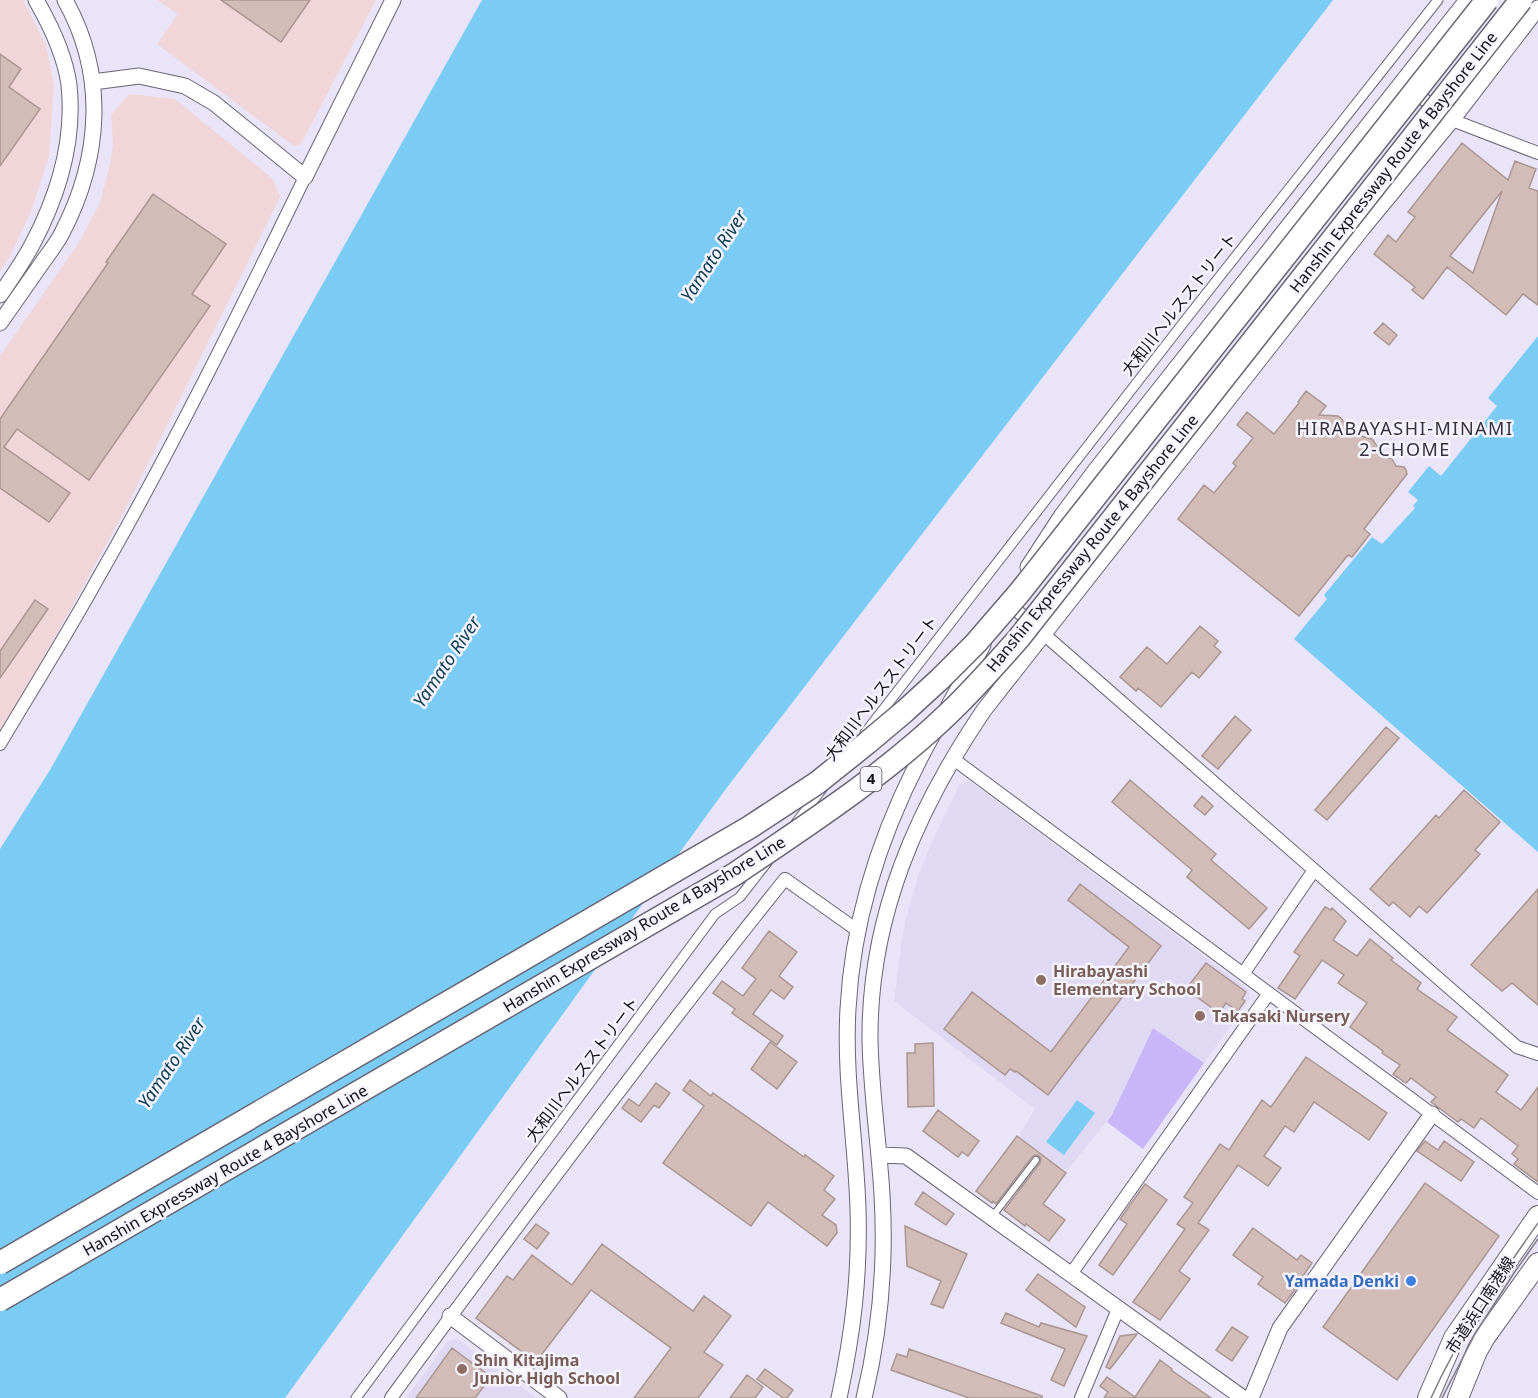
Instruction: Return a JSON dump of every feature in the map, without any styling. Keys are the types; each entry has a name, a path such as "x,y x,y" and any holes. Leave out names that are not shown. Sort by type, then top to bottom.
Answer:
{"highway":[{"name":"Hanshin Expressway Route 4 Bayshore Line","path":"0,1263 750,827 817,783 874,737 940,679 976,643 1020,592 1487,0"},
{"name":"Hanshin Expressway Route 4 Bayshore Line","path":"0,1300 735,874 820,817 916,743 950,712 1019,638 1521,0"}],"main road":[{"name":"市道浜口南港線","path":"1428,1398 1454,1338 1538,1216"},
{"name":"市道浜口南港線","path":"1458,1398 1485,1337 1538,1263"}],"street":[{"path":"0,295 32,244 55,194 64,165 70,124 69,84 59,48 48,20 36,0"},
{"path":"0,323 61,234 80,196 90,158 95,120 93,82 86,51 65,0"},
{"path":"0,744 98,580 176,435 393,0"},
{"name":"大和川ヘルスストリート","path":"356,1398 716,914 740,897 951,621 1438,0"},
{"path":"839,1398 852,1330 858,1280 858,1207 847,1044 851,971 866,892 891,821 918,761 1034,557 1094,472 1467,0"},
{"path":"864,1398 880,1300 883,1243 870,1040 872,1000 876,958 885,918 897,874 914,831 952,758 984,710 1538,9"},
{"path":"93,82 139,76 185,86 214,103 305,177"},
{"path":"1402,83 1452,120 1538,153"},
{"path":"1007,602 1517,1047 1538,1054"},
{"path":"952,758 1538,1193"},
{"path":"1243,974 1314,870"},
{"path":"391,1398 450,1316 701,984 785,879 857,930"},
{"path":"1071,1274 1269,993"},
{"path":"1251,1398 1280,1328 1432,1114"},
{"path":"879,1155 906,1156 1243,1398"},
{"path":"1081,1398 1118,1309"},
{"path":"450,1316 559,1398"}],"lane":[{"path":"992,1218 1036,1160"}],"shaded area":[{"path":"0,0 23,0 46,45 54,85 49,156 31,212 10,256 0,271"},
{"path":"157,0 376,0 301,144 294,146 157,44 178,14"},
{"path":"129,94 175,99 273,179 280,197 123,514 0,731 0,356 78,244 100,203 113,144 111,115"},
{"name":"Hirabayashi Elementary School","path":"970,781 1249,990 1250,999 1204,1063 1153,1028 1113,1113 1067,1171 1018,1137 1035,1109 894,1001 905,922 918,876 960,784"},
{"path":"1153,1028 1204,1063 1143,1149 1107,1122"},
{"name":"Shin Kitajima Junior High School","path":"458,1339 536,1398 406,1398 448,1341"}],"water":[{"name":"Yamato River","path":"482,0 1333,0 725,790 285,1398 0,1398 0,849 50,770"},
{"path":"1538,336 1538,852 1294,639 1327,599 1324,595 1372,537 1382,544 1415,508 1413,506 1418,500 1408,492 1429,466 1441,476 1497,406 1488,398"},
{"path":"1077,1100 1095,1113 1064,1155 1046,1142"}],"building":[{"path":"221,0 310,0 281,42"},
{"path":"0,54 21,69 9,87 40,109 0,166"},
{"path":"1462,143 1508,180 1515,161 1536,169 1529,188 1538,191 1538,305 1523,294 1506,315 1447,267 1423,299 1412,290 1415,287 1374,254 1388,235 1396,242 1415,217 1408,212","holes":["1502,191 1473,273 1450,256"]},
{"path":"153,194 226,244 192,294 210,306 89,480 17,429 4,447 70,493 49,522 0,488 0,419"},
{"path":"1383,323 1397,335 1389,345 1374,333"},
{"path":"1306,391 1326,406 1319,415 1341,418 1346,426 1353,428 1357,435 1372,439 1384,456 1392,459 1396,466 1404,467 1407,474 1364,529 1370,534 1352,557 1348,555 1299,616 1178,519 1204,485 1214,493 1236,466 1233,463 1253,438 1237,425 1247,412 1274,434"},
{"path":"35,600 48,609 0,678 0,651"},
{"path":"1200,626 1218,641 1214,646 1221,652 1199,678 1192,672 1161,707 1138,688 1136,691 1120,677 1147,647 1167,664"},
{"path":"1235,716 1251,730 1218,769 1202,756"},
{"path":"1386,727 1399,738 1327,820 1315,810"},
{"path":"1130,780 1216,854 1211,860 1267,908 1249,929 1187,877 1192,870 1112,802"},
{"path":"1464,790 1500,822 1475,850 1480,854 1427,913 1419,906 1410,917 1393,902 1389,906 1370,889 1436,815 1439,818"},
{"path":"1202,796 1213,806 1205,815 1194,806"},
{"path":"1080,884 1161,946 1048,1095 1016,1071 1010,1069 1005,1075 944,1029 972,992 1051,1052 1129,947 1068,900"},
{"path":"1538,889 1538,1005 1512,983 1502,991 1471,965"},
{"path":"1325,907 1331,910 1332,908 1346,921 1333,940 1357,956 1370,939 1393,958 1391,960 1421,983 1417,989 1457,1017 1447,1030 1508,1075 1496,1092 1521,1110 1538,1087 1538,1182 1514,1164 1518,1159 1512,1154 1518,1146 1481,1118 1474,1128 1461,1119 1458,1122 1431,1102 1436,1097 1411,1078 1406,1083 1393,1074 1400,1065 1350,1027 1367,1003 1338,983 1344,975 1322,960 1295,999 1278,988 1300,956 1294,952"},
{"path":"769,931 797,952 779,976 793,987 784,999 771,990 753,1014 783,1036 777,1045 732,1013 735,1009 713,993 722,981 743,996 756,979 742,968"},
{"path":"1206,963 1246,992 1242,999 1245,1001 1238,1011 1226,1003 1219,1013 1186,989"},
{"path":"770,1042 797,1062 777,1089 751,1069"},
{"path":"933,1043 934,1106 908,1107 907,1053 915,1053 915,1044"},
{"path":"1306,1057 1387,1113 1369,1140 1314,1102 1294,1132 1285,1126 1264,1156 1281,1168 1268,1186 1238,1165 1198,1223 1209,1230 1179,1271 1190,1279 1160,1320 1133,1302 1185,1229 1177,1224 1193,1203 1184,1197 1220,1144 1229,1150 1262,1100 1271,1107"},
{"path":"690,1080 711,1096 713,1093 834,1176 824,1190 835,1199 822,1215 836,1225 837,1233 827,1246 768,1202 751,1226 663,1163 704,1106 683,1090"},
{"path":"656,1083 670,1093 659,1108 654,1105 641,1122 622,1108 629,1099 639,1106"},
{"path":"938,1110 979,1141 968,1156 962,1152 958,1157 923,1131"},
{"path":"1017,1136 1066,1173 1043,1204 1065,1220 1049,1241 1004,1210 1040,1163 1039,1156 1032,1157 996,1204 976,1191"},
{"path":"1425,1141 1438,1150 1444,1141 1474,1162 1461,1181 1417,1151"},
{"name":"Yamada Denki","path":"1425,1183 1499,1236 1397,1380 1323,1327"},
{"path":"1145,1184 1167,1200 1113,1275 1099,1265 1127,1224 1120,1219"},
{"path":"923,1192 954,1214 946,1225 915,1204"},
{"path":"536,1224 549,1233 537,1249 524,1239"},
{"path":"905,1226 967,1254 943,1308 931,1304 941,1281 907,1266"},
{"path":"1253,1228 1297,1260 1301,1255 1312,1263 1285,1303 1258,1284 1263,1277 1233,1255"},
{"path":"602,1244 693,1311 704,1296 731,1316 704,1352 723,1365 698,1398 634,1398 671,1348 591,1290 536,1362 476,1318 507,1276 513,1280 532,1255 572,1285"},
{"path":"1038,1274 1085,1307 1076,1327 1026,1290"},
{"path":"1006,1313 1039,1327 1041,1323 1087,1336 1064,1386 1051,1380 1065,1349 1001,1323"},
{"path":"1232,1327 1248,1337 1232,1361 1216,1350"},
{"path":"1137,1334 1110,1369 1106,1367 1120,1336"},
{"path":"452,1348 491,1377 475,1398 416,1398"},
{"path":"909,1349 1042,1396 1042,1398 969,1398 891,1370 897,1354 907,1357"},
{"path":"1160,1360 1211,1398 1104,1398 1108,1392 1100,1386 1107,1377 1135,1397"},
{"path":"765,1369 793,1390 787,1398 783,1398 757,1379"},
{"path":"747,1375 763,1387 755,1398 730,1398"}],"tram line":[{"path":"1431,1398 1467,1330 1538,1223"},
{"path":"1442,1398 1475,1334 1538,1239"}],"place":[{"name":"Hirabayashi Elementary School","path":"1041,980"},
{"name":"Takasaki Nursery","path":"1200,1016"},
{"name":"Yamada Denki","path":"1411,1281"},
{"name":"Shin Kitajima Junior High School","path":"462,1369"}],"district":[{"name":"HIRABAYASHI-MINAMI 2-CHOME","path":"1405,439"}]}
